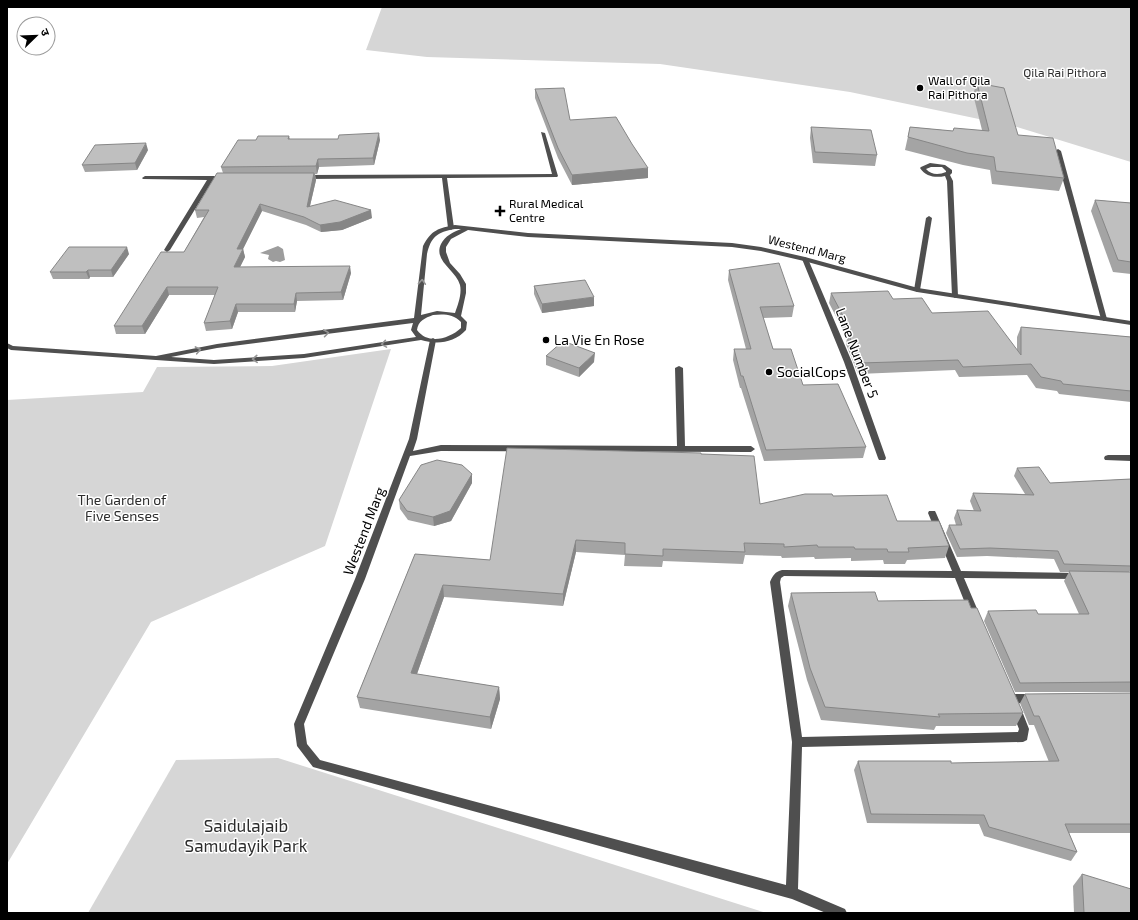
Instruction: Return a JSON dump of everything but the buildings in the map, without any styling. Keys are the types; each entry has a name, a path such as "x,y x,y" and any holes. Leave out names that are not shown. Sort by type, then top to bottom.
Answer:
{"street":[{"path":"301,177 555,176 543,133"},
{"path":"1058,152 1104,319"},
{"path":"947,174 950,181 955,296"},
{"path":"444,176 451,228"},
{"path":"145,178 233,178"},
{"path":"167,250 211,178"},
{"path":"917,290 929,218"},
{"name":"Westend Marg","path":"474,229 456,233 451,236 444,243 442,253 446,262 461,279 464,288 458,316 464,322 464,329 446,340 433,340 418,336 414,330 414,327 417,320 422,284 424,253 431,236 434,233 451,228 474,229 528,235 732,245 761,249 917,290 1131,323"},
{"name":"Lane Number 5","path":"805,260 848,362 882,458"},
{"path":"159,357 218,346 417,320 433,313 447,313 458,316"},
{"path":"8,347 214,362 304,356 422,338"},
{"name":"Westend Marg","path":"433,340 413,439 360,579 299,724 302,746 317,764 792,893"},
{"path":"678,368 681,449"},
{"path":"408,454 441,448 751,449"},
{"path":"1108,458 1131,458"},
{"path":"932,513 980,626"},
{"path":"841,913 792,893 797,742 775,582 777,576 782,573 1085,576"},
{"path":"797,742 1023,737 1024,729 1010,694 1043,698"}],"green space":[{"name":"Qila Rai Pithora","path":"382,7 1131,7 1131,162 1017,127 850,92 660,64 427,57 366,50"},
{"name":"The Garden of Five Senses","path":"391,349 325,546 151,622 7,864 7,400 143,392 157,367 272,366"},
{"name":"Saidulajaib Samudayik Park","path":"278,758 766,913 88,913 176,760"}],"shaded area":[{"path":"278,246 283,249 285,260 273,262 268,259 269,255 260,253"}],"place":[{"name":"Wall of Qila Rai Pithora","path":"920,88"},
{"name":"Rural Medical Centre","path":"500,211"},
{"name":"La Vie En Rose","path":"546,340"},
{"name":"SocialCops","path":"769,372"}]}
